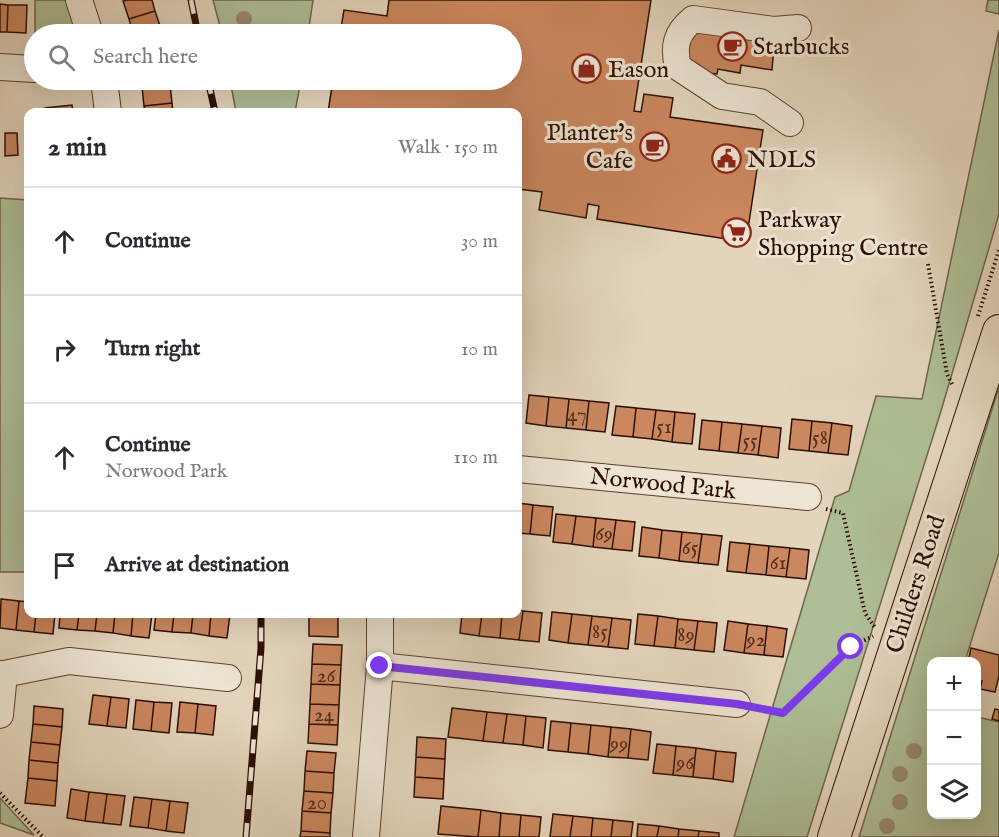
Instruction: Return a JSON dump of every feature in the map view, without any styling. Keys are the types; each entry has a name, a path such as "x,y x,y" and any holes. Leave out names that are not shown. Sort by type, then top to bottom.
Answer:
{"main road":[{"name":"Childers Road","path":"834,837 999,331"}],"street":[{"path":"79,0 87,24"},
{"path":"790,123 760,102 722,96 696,80 678,67 674,49 680,32 693,19 774,30 798,27"},
{"path":"0,67 24,68"},
{"path":"105,90 108,108"},
{"name":"Norwood Park","path":"522,469 808,497"},
{"path":"366,837 380,666 380,618"},
{"path":"0,715 2,674 69,661 228,678"},
{"path":"380,666 737,704"}],"path":[{"path":"928,264 947,374 954,387"},
{"path":"737,704 783,713 851,647 878,633 865,613 843,513 832,512 808,497"},
{"path":"0,793 43,837"}],"green space":[{"path":"35,0 66,0 74,24 35,24"},
{"path":"213,0 313,0 309,24 219,24"},
{"path":"988,0 999,0 999,14 986,11"},
{"path":"999,30 999,214 941,411 807,837 734,837 835,497 849,491 876,396 922,399"},
{"path":"232,90 299,90 296,108 235,108"},
{"path":"0,198 24,200 24,572 0,572"},
{"path":"999,387 999,553 966,657 927,657 927,819 981,819 981,718 999,722 999,837 859,837"},
{"path":"0,798 34,835 0,823"}],"building":[{"path":"152,0 155,11 129,19 123,1"},
{"path":"389,0 651,0 634,111 641,112 644,94 673,98 670,117 763,130 746,242 597,219 599,206 588,204 586,218 539,210 542,192 522,190 522,108 329,108 331,90 522,90 522,24 342,24 344,10 387,16"},
{"path":"0,4 8,5 7,32 0,32"},
{"path":"8,5 27,5 24,33 7,32"},
{"path":"155,11 159,24 130,24 129,19"},
{"name":"Starbucks","path":"694,22 775,33 772,70 741,65 740,73 718,69 717,74 696,72 699,65 687,58"},
{"path":"142,90 171,90 172,103 144,106"},
{"path":"172,103 173,108 144,108 144,106"},
{"path":"72,105 72,108 45,108"},
{"path":"5,133 17,133 18,155 5,156"},
{"path":"529,395 549,397 546,426 526,423"},
{"path":"549,397 569,399 566,428 546,426"},
{"path":"569,399 589,401 586,430 566,428"},
{"path":"589,401 609,403 605,432 586,430"},
{"path":"616,406 636,408 633,437 612,435"},
{"path":"636,408 656,410 652,439 633,437"},
{"path":"656,410 675,412 672,442 652,439"},
{"path":"675,412 695,414 692,444 672,442"},
{"path":"792,419 812,421 809,451 789,449"},
{"path":"702,420 722,422 719,451 699,449"},
{"path":"812,421 832,423 828,453 809,451"},
{"path":"722,422 742,424 738,453 719,451"},
{"path":"832,423 852,426 848,455 828,453"},
{"path":"742,424 762,426 758,455 738,453"},
{"path":"762,426 781,428 778,458 758,455"},
{"path":"522,504 533,505 530,534 522,533"},
{"path":"533,505 553,507 550,536 530,534"},
{"path":"556,514 576,516 572,544 553,542"},
{"path":"576,516 596,518 593,547 572,544"},
{"path":"596,518 616,520 612,549 593,547"},
{"path":"616,520 635,522 632,551 612,549"},
{"path":"642,527 662,530 659,558 639,556"},
{"path":"662,530 682,532 679,561 659,558"},
{"path":"682,532 702,534 698,563 679,561"},
{"path":"702,534 722,536 718,565 698,563"},
{"path":"730,542 750,544 746,573 727,571"},
{"path":"750,544 769,546 766,575 746,573"},
{"path":"769,546 790,548 786,577 766,575"},
{"path":"790,548 809,550 806,579 786,577"},
{"path":"1,599 19,601 16,630 0,628"},
{"path":"19,601 24,602 24,618 36,618 34,632 16,630"},
{"path":"523,611 519,640 500,638 502,618 522,618"},
{"path":"523,611 542,613 539,642 519,640"},
{"path":"552,612 572,614 568,643 549,640"},
{"path":"572,614 592,616 588,645 568,643"},
{"path":"638,614 658,616 654,646 635,644"},
{"path":"592,616 612,618 608,647 588,645"},
{"path":"658,616 678,619 675,648 654,646"},
{"path":"36,618 55,618 53,634 34,632"},
{"path":"60,618 78,618 77,630 59,628"},
{"path":"78,618 97,618 95,631 77,630"},
{"path":"97,618 115,618 113,633 95,631"},
{"path":"115,618 133,618 131,636 113,633"},
{"path":"133,618 152,618 149,638 131,636"},
{"path":"156,618 174,618 172,632 154,630"},
{"path":"174,618 193,618 191,633 172,632"},
{"path":"193,618 211,618 209,636 191,633"},
{"path":"211,618 230,618 227,638 209,636"},
{"path":"309,618 338,618 338,637 309,636"},
{"path":"462,618 481,618 479,636 460,633"},
{"path":"481,618 502,618 500,638 479,636"},
{"path":"612,618 631,620 628,649 608,647"},
{"path":"678,619 698,621 694,650 675,648"},
{"path":"698,621 717,623 714,652 694,650"},
{"path":"728,621 748,624 744,653 724,650"},
{"path":"748,624 767,626 764,655 744,653"},
{"path":"767,626 787,629 783,657 764,655"},
{"path":"313,644 342,645 341,665 312,664"},
{"path":"971,648 999,655 999,676 995,692 981,689 981,657 969,657"},
{"path":"312,664 341,665 340,685 311,684"},
{"path":"311,684 340,685 339,705 310,704"},
{"path":"93,695 111,697 107,726 89,724"},
{"path":"111,697 129,699 126,728 107,726"},
{"path":"136,700 154,702 151,731 133,729"},
{"path":"154,702 172,703 169,733 151,731"},
{"path":"180,702 198,704 195,733 177,732"},
{"path":"198,704 216,706 213,735 195,733"},
{"path":"310,704 339,705 338,725 309,724"},
{"path":"34,706 63,709 62,727 33,724"},
{"path":"452,708 487,712 483,741 448,737"},
{"path":"995,709 999,710 999,721 992,719"},
{"path":"487,712 507,714 503,743 483,741"},
{"path":"507,714 526,716 523,745 503,743"},
{"path":"526,716 546,718 543,748 523,745"},
{"path":"551,721 571,723 568,752 548,750"},
{"path":"571,723 591,725 588,754 568,752"},
{"path":"33,724 62,727 60,745 31,742"},
{"path":"309,724 338,725 337,745 308,743"},
{"path":"591,725 611,727 608,757 588,754"},
{"path":"611,727 631,729 628,758 608,757"},
{"path":"631,729 651,732 648,760 628,758"},
{"path":"417,737 446,739 445,759 416,757"},
{"path":"31,742 60,745 58,763 29,760"},
{"path":"657,744 676,746 673,775 653,773"},
{"path":"676,746 696,748 693,777 673,775"},
{"path":"696,748 716,751 713,779 693,777"},
{"path":"307,751 336,753 334,773 305,771"},
{"path":"716,751 736,753 733,782 713,779"},
{"path":"416,757 445,759 444,779 415,777"},
{"path":"29,760 58,763 57,781 28,778"},
{"path":"305,771 334,773 333,793 304,791"},
{"path":"415,777 444,779 443,799 414,797"},
{"path":"28,778 57,781 55,806 25,803"},
{"path":"71,789 89,792 85,821 67,818"},
{"path":"304,791 333,793 331,813 302,811"},
{"path":"89,792 107,794 103,823 85,821"},
{"path":"107,794 125,796 121,825 103,823"},
{"path":"134,797 152,799 148,828 130,826"},
{"path":"152,799 170,801 166,831 148,828"},
{"path":"170,801 188,803 184,833 166,831"},
{"path":"441,806 481,810 478,837 438,834"},
{"path":"481,810 501,813 499,837 478,837"},
{"path":"302,811 331,813 330,833 301,831"},
{"path":"501,813 521,815 519,837 499,837"},
{"path":"553,814 573,816 570,837 550,837"},
{"path":"521,815 541,817 539,837 519,837"},
{"path":"573,816 593,818 591,837 570,837"},
{"path":"593,818 613,820 611,837 591,837"},
{"path":"613,820 633,822 631,837 611,837"},
{"path":"638,824 659,826 657,837 637,837"},
{"path":"659,826 679,829 678,837 657,837"},
{"path":"679,829 699,831 698,837 678,837"},
{"path":"301,831 330,833 330,837 300,837"},
{"path":"699,831 719,833 719,837 698,837"}],"railway":[{"path":"191,0 196,24"},
{"path":"210,90 214,108"},
{"path":"246,837 261,648 261,618"}],"place":[{"name":"Starbucks","path":"732,46"},
{"name":"Eason","path":"587,69"},
{"name":"Planter's Cafe","path":"654,146"},
{"name":"NDLS","path":"726,159"},
{"name":"Parkway Shopping Centre","path":"737,233"}],"route":[{"path":"380,666 737,704 783,713 851,647"}]}
